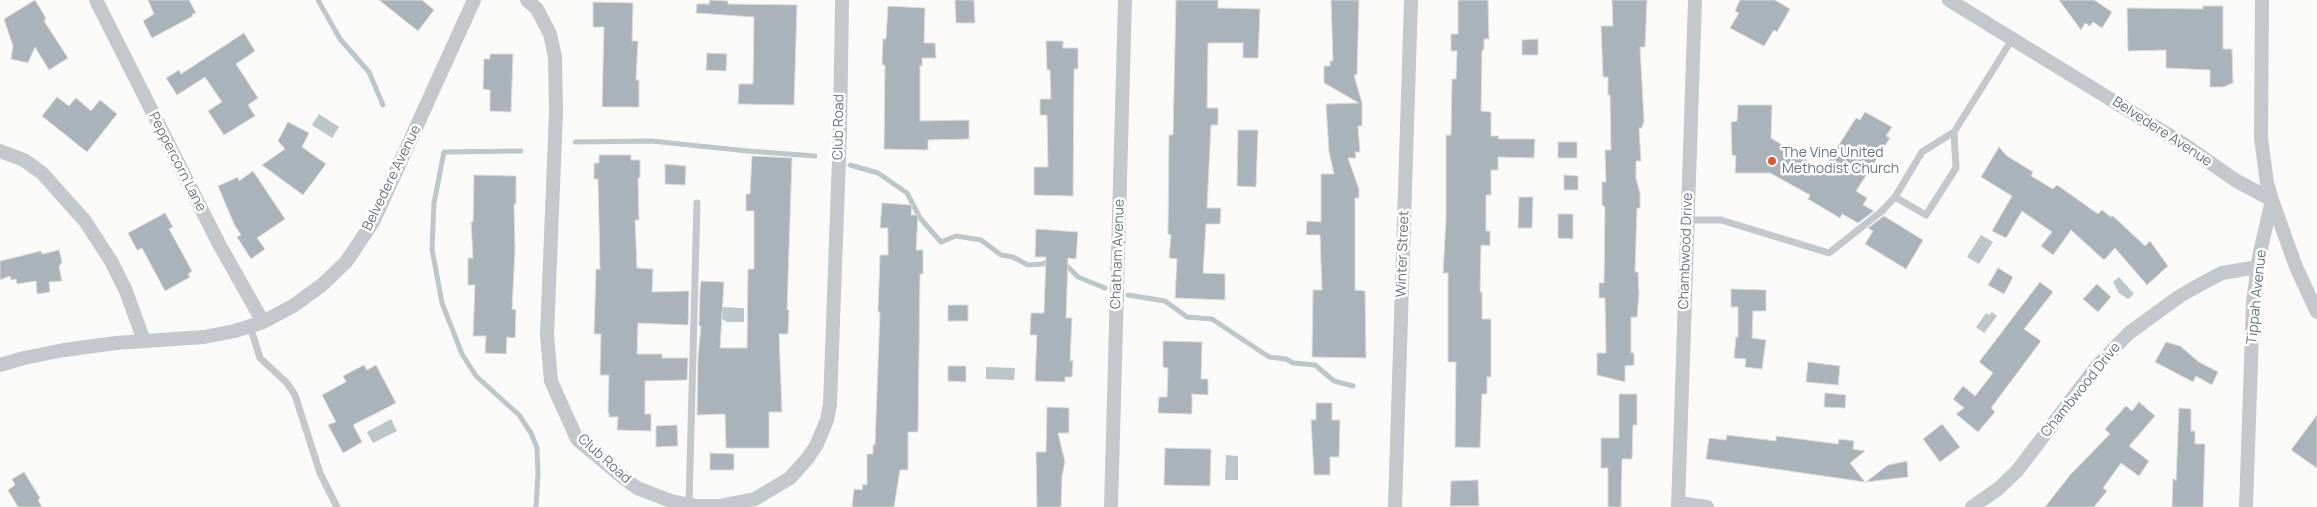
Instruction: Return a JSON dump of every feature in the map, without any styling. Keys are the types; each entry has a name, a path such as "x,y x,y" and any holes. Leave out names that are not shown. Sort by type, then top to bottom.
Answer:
{"street":[{"name":"Peppercorn Lane","path":"96,0 219,244 257,324"},
{"name":"Belvedere Avenue","path":"0,365 64,350 144,341 204,337 235,331 257,324 293,306 322,285 356,249 373,222 474,0"},
{"name":"Club Road","path":"527,0 537,9 550,34 555,57 556,112 547,335 551,381 577,439 637,488 671,501 719,506 755,499 774,490 790,478 808,459 823,434 827,420 830,404 842,0"},
{"name":"Chatham Avenue","path":"1110,507 1125,0"},
{"name":"Winter Street","path":"1395,507 1411,0"},
{"name":"Chambwood Drive","path":"1695,0 1679,505 1707,507"},
{"name":"Belvedere Avenue","path":"1949,0 2185,145 2235,180 2272,200"},
{"name":"Tippah Avenue","path":"2246,507 2253,312 2258,267 2272,200 2267,183 2261,138 2262,0"},
{"path":"0,151 24,160 42,173 85,221 114,265 126,291 144,341"},
{"path":"2272,200 2296,267 2317,312"},
{"name":"Chambwood Drive","path":"1972,507 1998,489 2016,471 2097,366 2129,332 2180,296 2222,273 2258,267"}],"lane":[{"path":"1687,220 1721,220 1829,253 1895,197 1922,152 1954,132 2013,38"},
{"path":"1895,197 1926,215 1956,168 1954,132"},
{"path":"689,504 696,203"},
{"path":"257,324 260,358 287,383 295,395 320,473 337,507"}],"shaded area":[{"path":"319,114 339,127 332,138 312,125"},
{"path":"1981,235 1993,242 1979,264 1967,257"},
{"path":"2119,277 2134,294 2128,299 2119,293 2113,282"},
{"path":"720,307 744,308 744,322 727,322 719,317"},
{"path":"1992,312 1997,316 1984,333 1976,327 1986,313 1989,315"},
{"path":"986,367 1015,368 1014,380 986,379"},
{"path":"391,419 397,431 373,443 367,432"},
{"path":"1226,455 1238,456 1238,480 1225,480"}],"building":[{"path":"35,0 46,18 44,21 68,58 49,70 35,47 28,63 11,59 13,46 4,19"},
{"path":"148,0 189,0 196,13 152,38 143,21 154,14"},
{"path":"379,0 422,0 434,10 418,31"},
{"path":"710,0 728,1 728,4 797,5 794,105 738,104 739,84 753,84 754,17 696,13 697,4 709,4"},
{"path":"955,0 974,0 975,23 956,23"},
{"path":"1176,0 1218,0 1218,8 1260,9 1258,58 1243,58 1243,43 1208,43 1207,108 1218,108 1218,125 1211,125 1207,208 1221,208 1220,224 1206,224 1203,273 1225,274 1225,300 1175,298 1177,259 1169,258 1171,235 1168,234 1169,135 1173,135"},
{"path":"1331,0 1359,0 1357,75 1354,75 1362,103 1362,126 1358,126 1360,152 1355,152 1356,158 1348,158 1359,189 1359,198 1355,198 1355,290 1365,291 1366,358 1312,357 1313,290 1322,290 1320,235 1306,235 1307,221 1321,222 1321,174 1334,174 1329,152 1326,104 1359,103 1324,83 1324,66 1330,66 1330,61 1333,61"},
{"path":"1458,0 1488,0 1489,39 1484,39 1484,50 1482,50 1481,111 1491,112 1491,136 1499,136 1498,139 1535,139 1534,158 1498,157 1498,170 1491,170 1491,195 1486,195 1486,231 1490,231 1490,246 1481,245 1480,292 1482,292 1482,319 1491,319 1491,377 1487,377 1487,394 1482,394 1480,448 1455,447 1456,362 1448,362 1448,273 1443,273 1446,220 1446,135 1451,135 1452,79 1456,79 1457,51 1451,51 1451,34 1458,34"},
{"path":"1612,0 1647,0 1645,47 1640,47 1644,121 1642,128 1639,128 1641,161 1636,161 1640,208 1637,208 1635,272 1638,272 1639,294 1637,317 1631,317 1631,353 1634,353 1634,365 1625,366 1625,382 1597,375 1597,353 1606,353 1605,298 1599,298 1599,283 1604,283 1605,207 1602,205 1602,182 1606,182 1605,150 1611,150 1610,95 1608,95 1608,77 1603,77 1601,26 1613,26"},
{"path":"1740,0 1775,0 1790,9 1777,32 1774,30 1764,46 1730,28 1739,13 1735,11"},
{"path":"2059,0 2094,0 2112,12 2102,28 2093,22 2090,26 2085,23 2081,30"},
{"path":"593,2 633,3 632,41 638,41 636,80 639,80 639,107 602,107 604,27 593,27"},
{"path":"888,6 925,8 924,43 935,43 936,58 922,58 922,66 920,66 920,121 969,120 969,139 928,140 928,150 884,149 885,65 882,65 883,39 886,39"},
{"path":"2203,6 2223,6 2223,49 2232,49 2233,83 2223,87 2210,87 2210,70 2166,68 2166,50 2128,51 2127,8 2203,9"},
{"path":"244,33 255,51 236,64 258,98 248,105 255,116 224,135 208,111 222,102 205,77 177,95 166,78 179,70 181,74"},
{"path":"1538,39 1538,55 1522,55 1522,40"},
{"path":"1046,41 1063,41 1063,48 1078,48 1078,69 1074,69 1073,196 1034,195 1034,167 1048,167 1047,115 1040,115 1040,99 1051,99"},
{"path":"707,53 727,54 726,71 706,70"},
{"path":"490,54 513,54 511,112 490,111 490,90 483,89 484,59 490,59"},
{"path":"57,97 69,106 76,98 91,111 100,100 117,114 87,152 42,116"},
{"name":"The Vine United Methodist Church","path":"1738,105 1772,105 1771,138 1823,170 1856,118 1860,120 1865,112 1892,127 1886,136 1890,138 1856,191 1867,198 1863,205 1874,211 1858,223 1842,214 1840,218 1808,199 1810,195 1770,173 1735,173 1736,156 1732,155 1731,122 1737,121"},
{"path":"288,122 309,133 302,147 326,164 303,195 262,165 285,149 278,141"},
{"path":"1238,130 1258,130 1256,187 1237,186"},
{"path":"1558,142 1577,142 1577,158 1558,158"},
{"path":"1999,147 2007,156 2033,172 2031,176 2053,189 2057,185 2098,214 2102,210 2111,217 2113,216 2145,246 2150,241 2168,266 2147,285 2115,248 2104,260 2071,230 2053,255 2041,246 2052,232 2022,211 2006,238 1992,231 2012,196 1981,177"},
{"path":"599,155 631,155 631,160 640,160 640,178 638,178 639,220 635,220 637,268 653,269 652,292 689,291 688,325 638,323 637,354 662,354 662,358 688,358 687,380 645,381 645,414 651,414 651,431 617,430 618,417 609,417 608,412 609,375 600,375 601,334 594,334 596,269 600,269 598,179 594,179 594,163 599,163"},
{"path":"752,156 792,158 787,310 789,310 788,334 779,334 782,412 769,412 769,448 726,448 725,414 697,415 698,357 701,326 699,326 700,290 701,281 724,282 720,348 747,348 748,269 754,269 754,211 746,211 746,194 750,194"},
{"path":"665,164 686,166 685,185 665,184"},
{"path":"253,171 285,219 257,238 265,249 251,259 237,237 241,235 234,224 218,186 238,177 239,181"},
{"path":"474,175 516,176 512,309 516,310 515,338 507,337 506,354 485,353 486,336 473,336 475,285 468,285 468,258 473,258 471,222 473,222"},
{"path":"1564,175 1578,176 1578,190 1564,190"},
{"path":"1519,197 1533,197 1532,228 1518,228"},
{"path":"882,203 912,205 911,215 918,215 916,250 923,250 923,274 920,274 918,432 908,432 908,470 900,470 894,507 852,507 854,489 862,490 863,484 867,485 867,454 873,454 873,445 875,445 880,255 888,255 888,228 880,228"},
{"path":"165,213 173,227 169,229 192,271 188,274 190,277 165,291 142,248 137,250 128,233"},
{"path":"1558,214 1573,214 1573,239 1558,238"},
{"path":"1884,216 1923,240 1906,269 1865,244 1873,231 1868,228"},
{"path":"1036,229 1078,232 1076,259 1068,258 1066,318 1072,318 1070,361 1073,360 1072,377 1065,377 1065,382 1035,381 1037,335 1030,335 1031,313 1044,313 1046,257 1035,257"},
{"path":"59,250 62,262 59,267 62,281 49,282 50,292 37,294 36,281 17,284 16,279 11,280 10,276 0,280 0,261 41,251 42,254"},
{"path":"1998,268 2013,277 2004,294 1988,285"},
{"path":"2040,282 2053,292 2024,329 2041,341 1991,408 1995,412 1978,432 1956,414 1964,408 1953,399 1963,386 1975,396 1993,373 1979,362"},
{"path":"2097,284 2111,297 2098,312 2083,299"},
{"path":"1731,289 1766,290 1766,311 1753,311 1752,338 1766,340 1762,369 1745,367 1746,359 1734,358 1736,337 1738,337 1738,307 1731,307"},
{"path":"948,305 968,305 968,321 948,321"},
{"path":"1163,341 1202,342 1201,379 1208,379 1208,395 1192,394 1192,414 1158,413 1159,397 1167,397 1168,368 1163,367"},
{"path":"2166,342 2180,346 2199,362 2218,372 2212,385 2196,376 2193,382 2155,362"},
{"path":"1808,362 1840,366 1838,385 1806,382"},
{"path":"364,365 367,370 376,365 396,403 353,425 362,442 343,453 328,425 336,422 322,395 346,382 343,376"},
{"path":"948,366 966,366 966,382 948,381"},
{"path":"1825,393 1846,395 1845,408 1824,407"},
{"path":"1619,394 1637,394 1637,425 1633,425 1632,459 1622,459 1621,507 1608,507 1608,468 1601,468 1601,438 1619,438"},
{"path":"2139,402 2155,416 2129,446 2149,461 2139,476 2121,463 2103,488 2107,491 2094,507 2045,507 2071,474 2110,434 2105,429 2126,406 2132,411"},
{"path":"1316,403 1332,403 1332,420 1340,420 1339,457 1330,457 1330,475 1314,475 1311,420 1316,420"},
{"path":"1047,407 1069,408 1069,433 1058,433 1065,462 1062,476 1061,507 1037,507 1036,452 1046,452"},
{"path":"2179,408 2191,409 2191,431 2195,431 2195,444 2205,444 2203,507 2172,507 2173,478 2176,481"},
{"path":"2317,415 2317,468 2291,450"},
{"path":"1942,424 1960,447 1940,462 1923,439"},
{"path":"677,425 678,446 656,447 656,426"},
{"path":"1727,435 1776,441 1776,436 1838,444 1839,439 1854,441 1853,449 1865,451 1850,463 1865,482 1706,459 1709,438 1726,440"},
{"path":"1165,448 1211,449 1210,486 1164,485"},
{"path":"710,453 734,454 734,470 710,470"},
{"path":"1907,461 1908,477 1866,482 1888,465"},
{"path":"24,472 40,498 38,500 42,507 18,507 8,490 15,485 12,479"},
{"path":"1478,480 1479,506 1450,506 1451,481"}],"waterway":[{"path":"318,0 340,39 369,72 383,105"},
{"path":"575,142 651,141 815,156"},
{"path":"521,151 444,152 434,203 432,249 442,303 462,354 476,376 519,415 531,433 537,448 536,507"},
{"path":"850,165 878,173 907,193 920,218 941,242 956,236 981,240 1001,255 1013,257 1028,265 1043,264 1051,259"},
{"path":"1064,263 1078,277 1105,288"},
{"path":"1128,295 1165,301 1187,317 1212,319 1269,357 1286,359 1293,363 1315,365 1334,381 1353,386"}],"place":[{"name":"The Vine United Methodist Church","path":"1772,161"}]}
